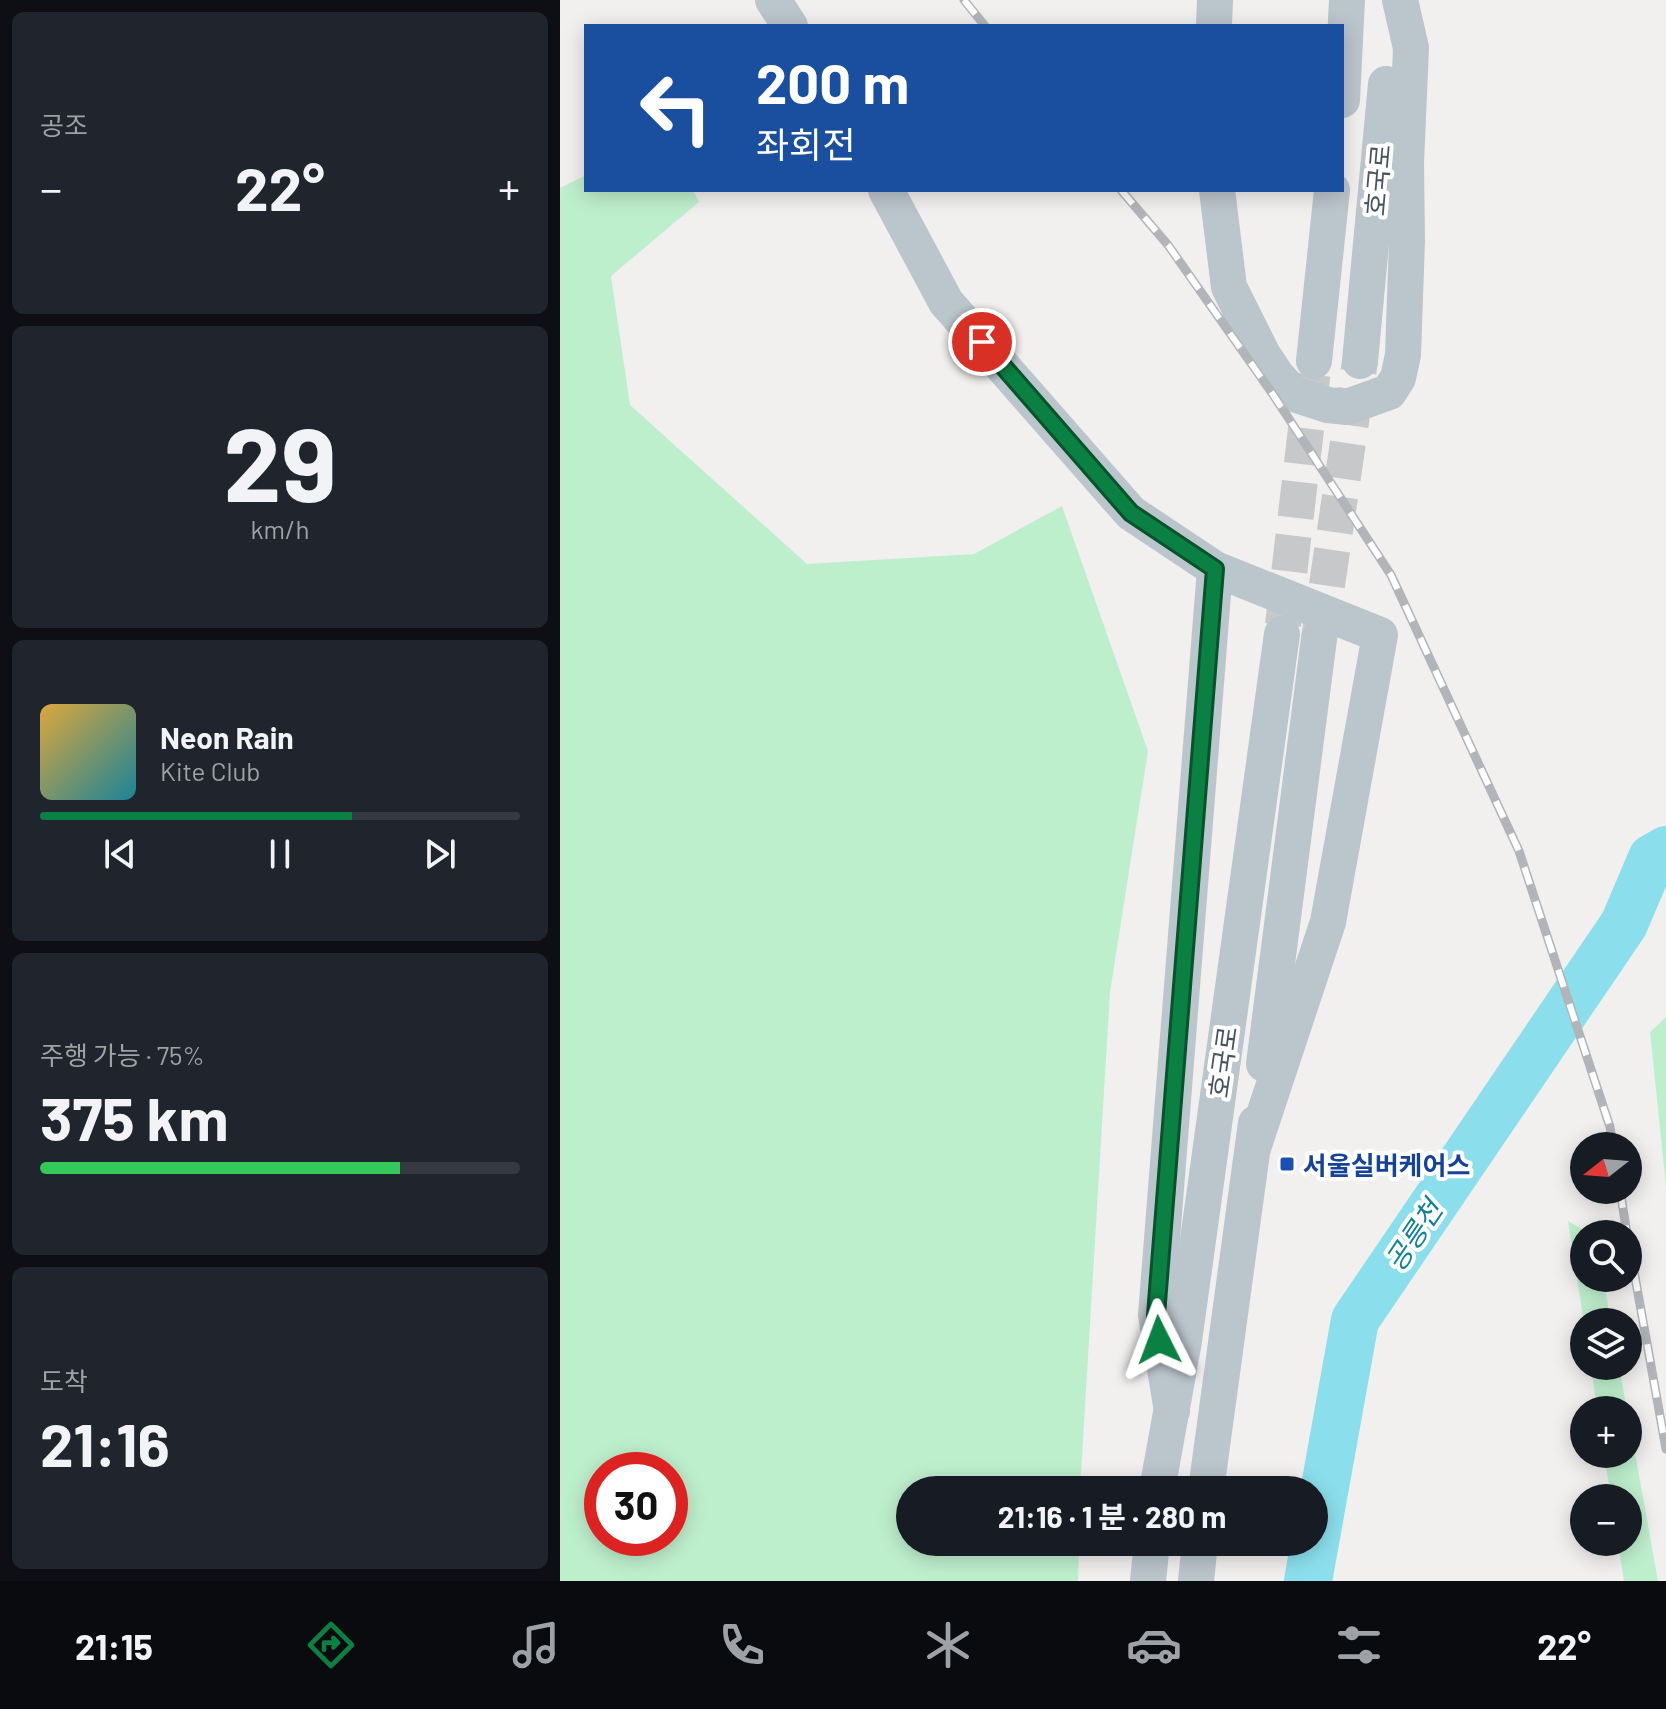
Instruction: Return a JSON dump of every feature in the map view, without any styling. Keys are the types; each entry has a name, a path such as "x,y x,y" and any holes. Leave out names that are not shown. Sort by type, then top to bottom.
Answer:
{"street":[{"path":"773,0 789,24"},
{"path":"1214,24 1215,0"},
{"path":"1344,60 1347,0"},
{"path":"1217,192 1229,287 1277,376 1294,394 1328,405 1347,407 1389,392 1398,378 1403,355 1411,48 1397,0"},
{"name":"호국로","path":"1360,361 1397,0"},
{"path":"887,192 946,302 1131,513 1215,569 1380,635 1328,922 1253,1148"},
{"name":"호국로","path":"1314,361 1332,192"},
{"path":"1172,1411 1156,1315 1215,569"},
{"name":"호국로","path":"1160,1476 1172,1411 1282,634"},
{"name":"호국로","path":"1208,1476 1319,639"},
{"path":"1148,1581 1151,1556"},
{"path":"1196,1581 1199,1556"}],"green space":[{"path":"584,176 584,192 694,192 699,202 611,276 630,405 807,564 974,554 1062,506 1148,751 1110,992 1081,1476 896,1476 896,1556 1079,1556 1078,1581 560,1581 560,188"},
{"path":"1666,1017 1666,1186 1650,1032"},
{"path":"1579,1292 1606,1292 1608,1308 1582,1308"},
{"path":"1593,1380 1622,1380 1624,1396 1595,1396"},
{"path":"1606,1468 1638,1468 1641,1484 1609,1484"},
{"path":"1642,1492 1658,1581 1624,1581 1620,1556 1642,1556"}],"waterway":[{"name":"공릉천","path":"1308,1581 1355,1320 1624,924 1652,858 1666,850"}],"tunnel":[{"path":"1283,625 1314,361"},
{"path":"1319,639 1360,361"}],"railway":[{"path":"964,0 983,24"},
{"path":"1123,192 1168,245 1274,396 1391,575 1519,851 1611,1132"},
{"path":"1622,1204 1625,1220"},
{"path":"1638,1292 1666,1449"}],"place":[{"name":"서울실버케어스","path":"1287,1164"}],"route":[{"path":"982,342 1131,513 1215,569 1156,1315 1159,1340"}]}
